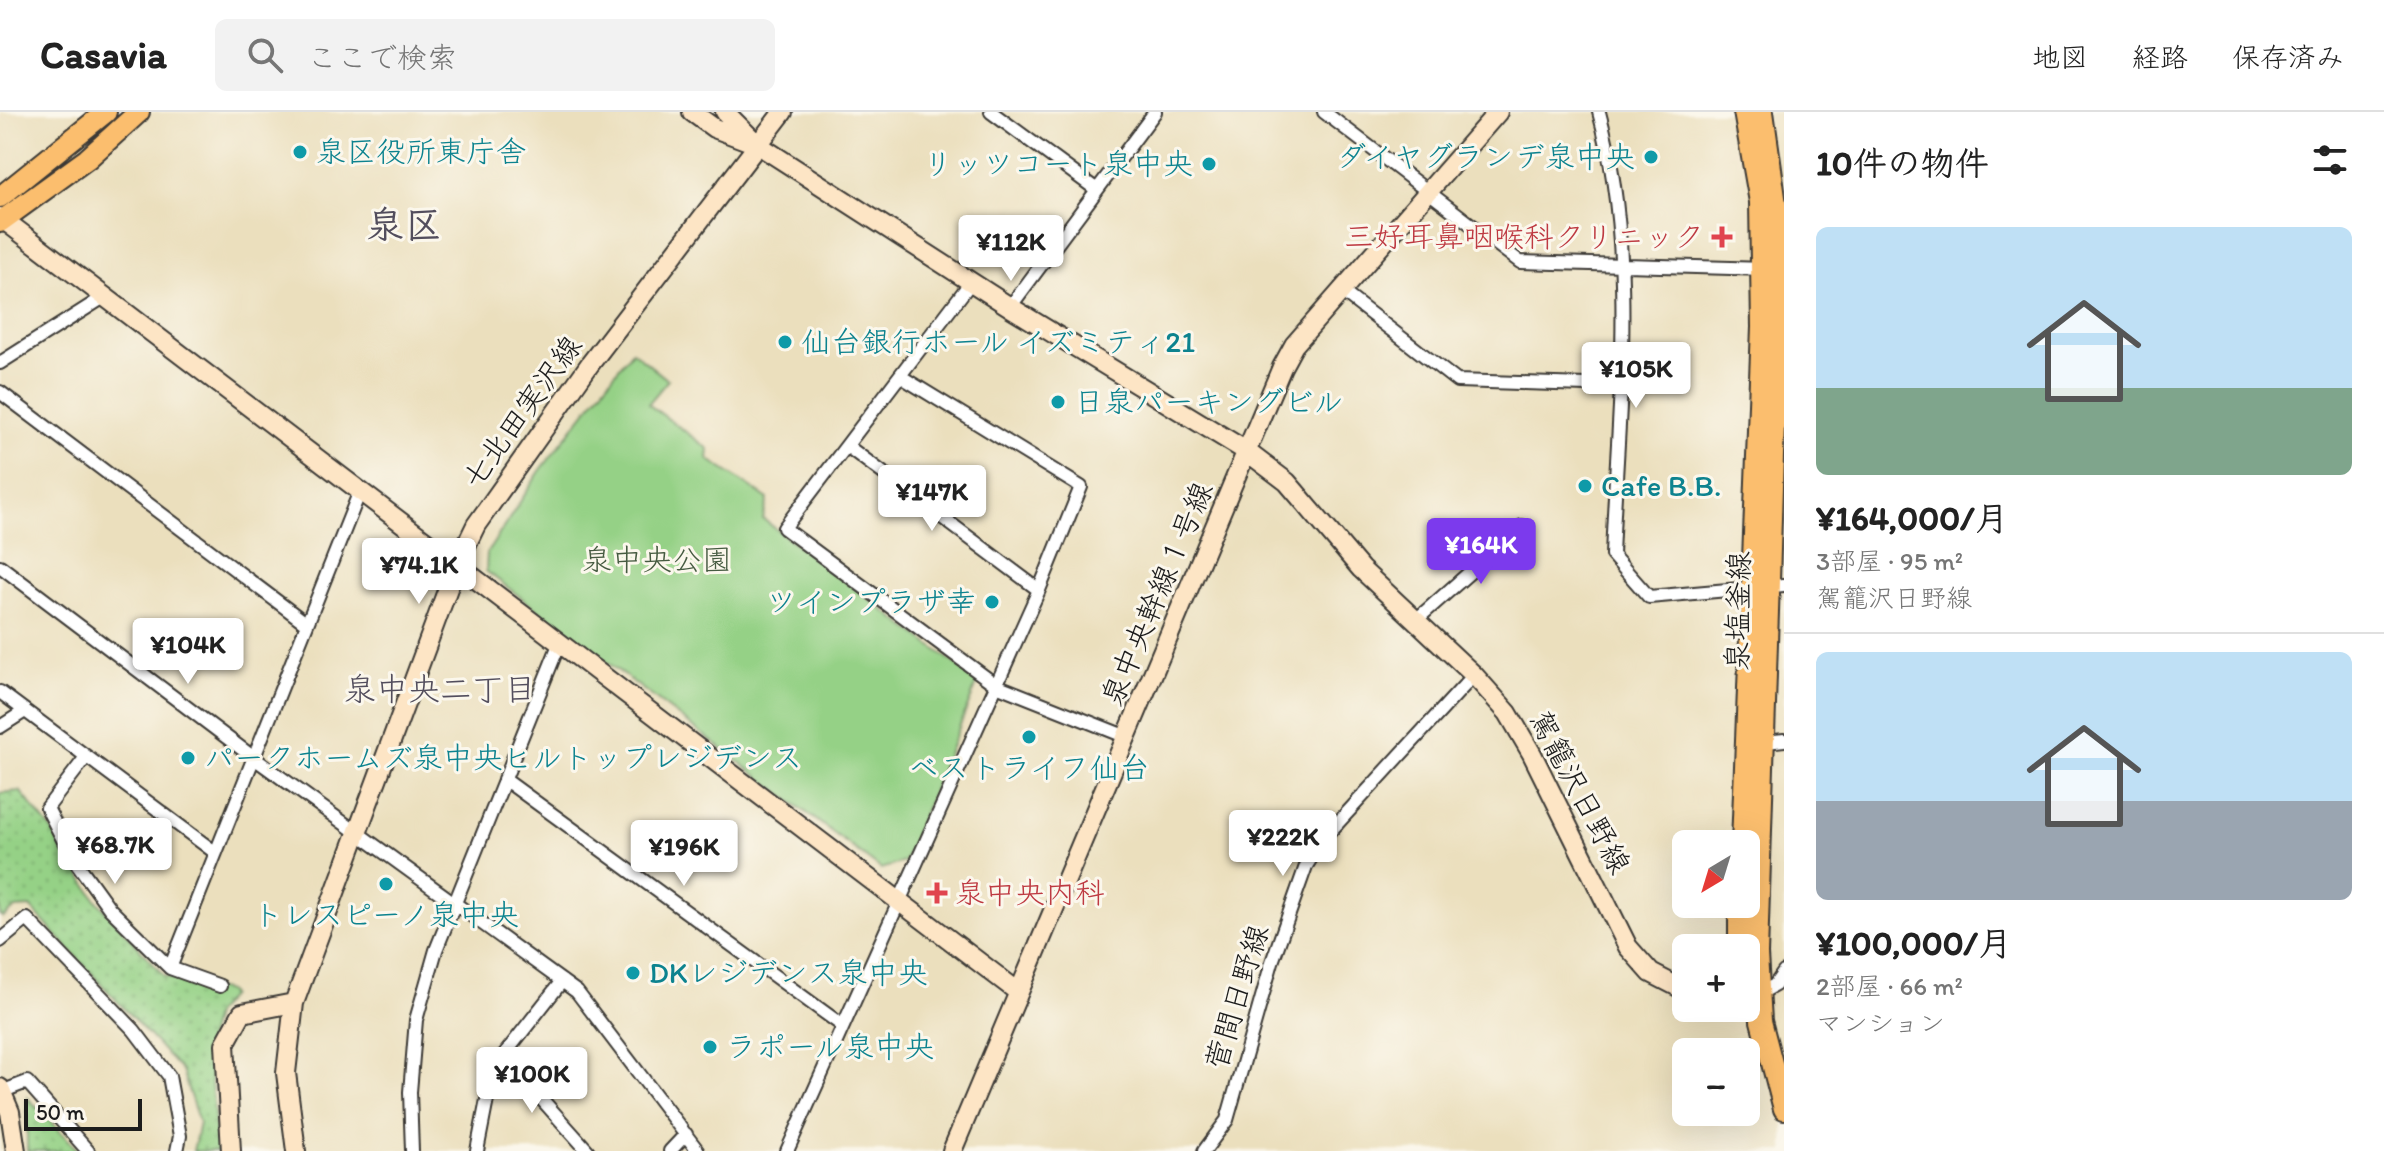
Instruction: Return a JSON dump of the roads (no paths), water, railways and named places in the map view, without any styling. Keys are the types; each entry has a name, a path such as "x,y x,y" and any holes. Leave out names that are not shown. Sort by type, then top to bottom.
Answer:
{"main road":[{"path":"0,197 106,112"},
{"path":"1,219 87,159 139,112"},
{"path":"1744,112 1775,269"},
{"name":"泉塩釜線","path":"1756,934 1775,741 1768,586 1777,212 1763,112"},
{"path":"1743,830 1768,586"},
{"path":"1760,1019 1784,1109"}],"street":[{"path":"692,112 714,128 757,144"},
{"path":"725,112 757,144"},
{"name":"七北田実沢線","path":"296,1151 286,1073 294,1003 457,564 476,525 590,364 783,112"},
{"path":"991,112 1097,190"},
{"path":"1010,307 1155,112"},
{"path":"1324,112 1520,262 1775,269"},
{"name":"泉中央幹線１号線","path":"952,1151 1246,451 1294,345 1498,112"},
{"path":"1599,112 1617,188 1623,265 1612,555 1649,597 1768,586"},
{"name":"駕籠沢日野線","path":"757,144 1010,307 1246,451 1287,482 1361,569 1474,675 1508,713 1532,754 1628,947 1651,973 1672,984"},
{"path":"1,219 107,295 1017,991"},
{"path":"971,282 784,528 996,685 1127,737"},
{"path":"1340,290 1457,381 1619,386"},
{"path":"0,363 107,295"},
{"path":"787,1151 1039,590 1081,487 900,376"},
{"path":"0,392 307,624"},
{"path":"847,446 1039,590"},
{"path":"170,968 360,491"},
{"path":"1416,620 1522,526"},
{"path":"0,566 254,758 577,992 698,1151"},
{"path":"412,1151 410,1092 416,1020 436,950 560,642"},
{"name":"菅間日野線","path":"1204,1151 1227,1120 1272,962 1306,866 1323,839 1474,675"},
{"path":"0,692 216,853"},
{"path":"0,727 25,711"},
{"path":"86,757 47,808 71,855 110,909 170,968 220,986"},
{"path":"504,779 843,1026"},
{"path":"2,934 27,919 143,1041 169,1076 180,1136 177,1151"},
{"path":"1760,992 1775,985 1784,972"},
{"path":"477,1151 493,1069 562,981"},
{"path":"231,1151 225,1044 242,1013 294,1003"},
{"path":"503,1056 588,1151"},
{"path":"16,1151 1,1090 27,1082 88,1151"},
{"path":"670,1151 686,1134"}],"place":[{"name":"泉区役所東庁舎","path":"300,152"},
{"name":"ダイヤグランデ泉中央","path":"1651,157"},
{"name":"リッツコート泉中央","path":"1209,164"},
{"name":"三好耳鼻咽喉科クリニック","path":"1722,237"},
{"name":"仙台銀行ホール イズミティ21","path":"785,342"},
{"name":"日泉パーキングビル","path":"1058,402"},
{"name":"Cafe B.B.","path":"1585,486"},
{"name":"ツインプラザ幸","path":"992,602"},
{"name":"ベストライフ仙台","path":"1029,737"},
{"name":"パークホームズ泉中央ヒルトップレジデンス","path":"188,758"},
{"name":"トレスピーノ泉中央","path":"386,884"},
{"name":"泉中央内科","path":"937,893"},
{"name":"DKレジデンス泉中央","path":"633,973"},
{"name":"ラポール泉中央","path":"710,1047"}],"district":[{"name":"泉区","path":"404,225"},
{"name":"泉中央二丁目","path":"440,689"}],"park label":[{"name":"泉中央公園","path":"657,560"}]}
